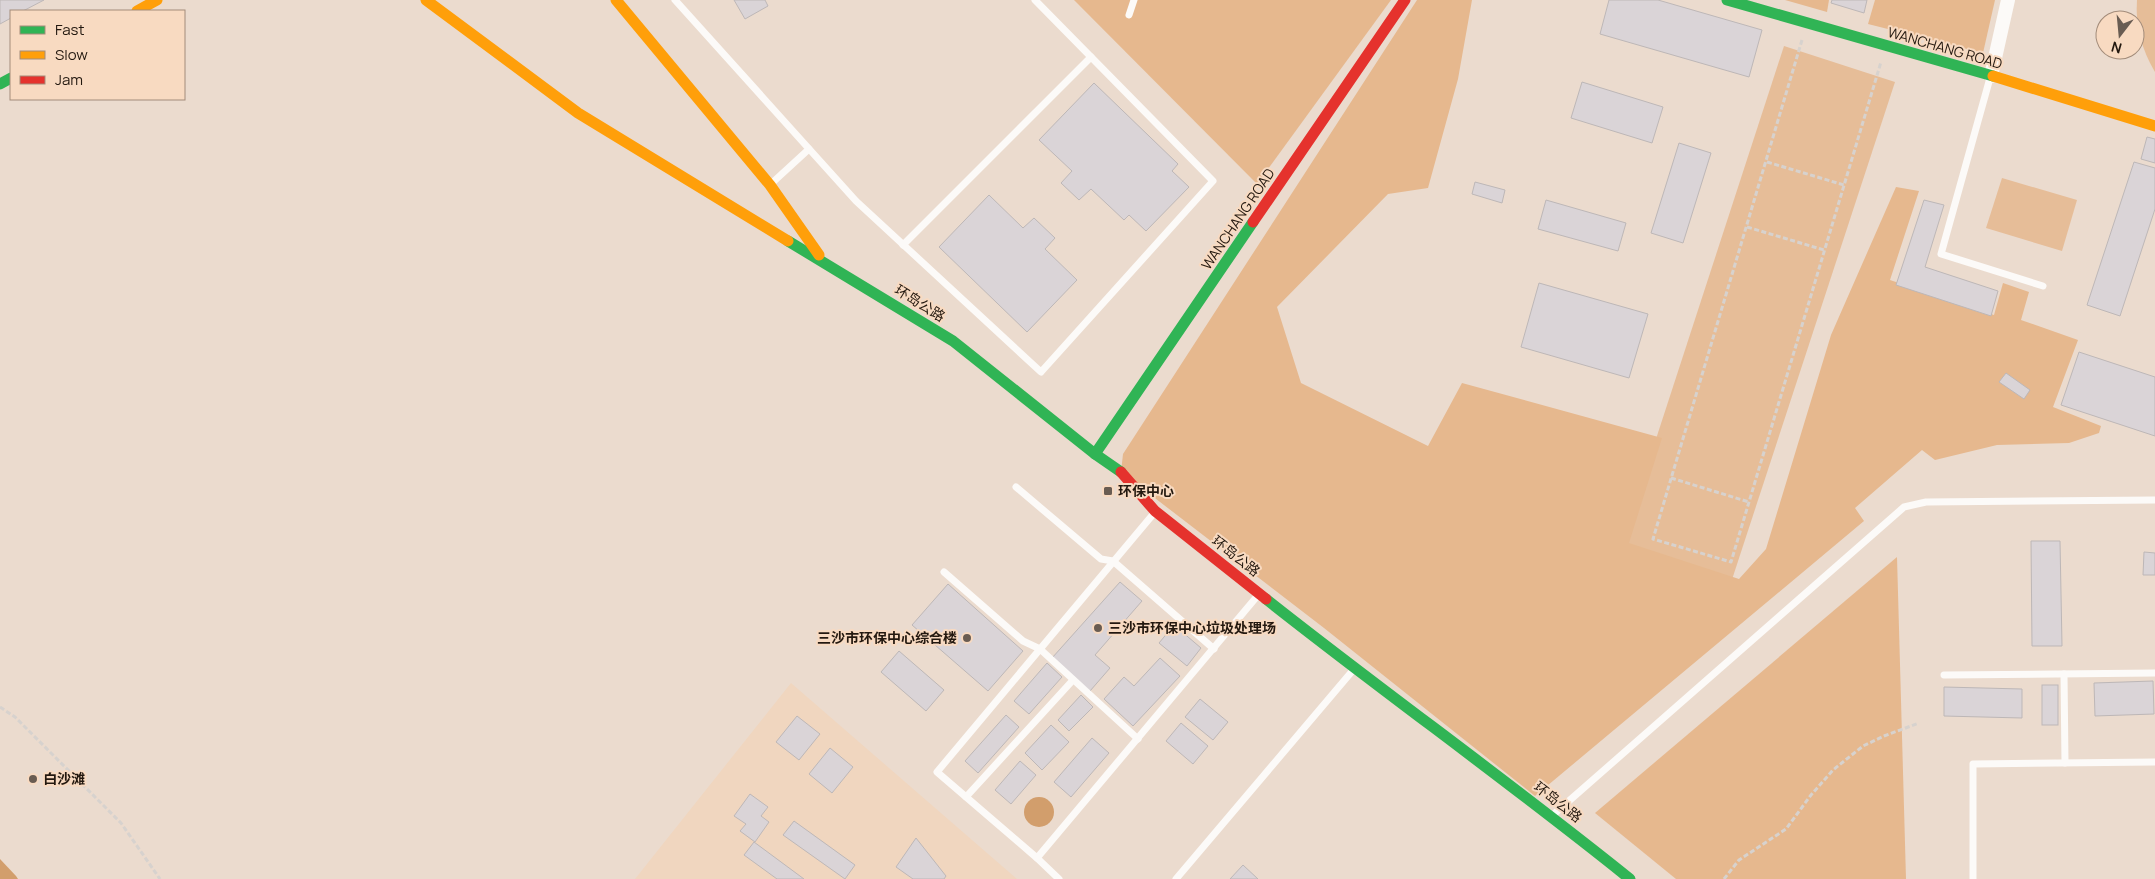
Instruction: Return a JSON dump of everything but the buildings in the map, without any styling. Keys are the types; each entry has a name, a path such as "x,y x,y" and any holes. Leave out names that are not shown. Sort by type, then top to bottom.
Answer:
{"street":[{"path":"139,10 157,0"},
{"name":"环岛公路","path":"426,0 578,112 953,341 1095,454 1121,472 1155,511 1354,669 1552,816 1630,879"},
{"path":"616,0 770,185 823,260"},
{"name":"WANCHANG ROAD","path":"1095,454 1406,0"},
{"name":"WANCHANG ROAD","path":"1727,0 1991,76 2155,126"},
{"path":"1991,76 2008,0"}],"lane":[{"path":"675,0 856,201 1041,372 1213,180 1035,0"},
{"path":"1129,15 1134,0"},
{"path":"903,244 1091,57"},
{"path":"1991,76 1941,254 2042,286"},
{"path":"770,185 810,149"},
{"path":"1016,487 1101,559 1113,561 1214,649"},
{"path":"1552,816 1904,507 1926,502 2155,500"},
{"path":"1059,879 937,772 1155,511"},
{"path":"944,572 1023,641 1040,649 1138,738"},
{"path":"1037,858 1260,594"},
{"path":"1176,879 1354,669"},
{"path":"1944,675 2155,673"},
{"path":"2064,674 2065,763"},
{"path":"966,797 1073,680"},
{"path":"1973,879 1973,764 2155,762"}],"path":[{"path":"1806,23 1653,539 1731,562 1886,47"},
{"path":"1766,162 1844,185"},
{"path":"1747,227 1824,250"},
{"path":"1671,478 1749,502"},
{"path":"0,706 15,716 121,823 160,879"},
{"path":"1724,879 1739,860 1786,829 1811,795 1833,770 1863,746 1919,723"}],"shaded area":[{"path":"1074,0 1391,0 1257,184"},
{"path":"1417,0 1472,0 1458,79 1428,188 1388,194 1277,307 1301,383 1428,446 1462,383 1662,438 1629,543 1739,579 1766,549 1831,335 1896,187 1919,191 1890,280 1994,315 2003,283 2029,292 2021,320 2078,340 2053,407 2101,426 2099,433 2069,443 1997,445 1935,460 1922,450 1855,508 1864,521 1535,796 1324,628 1121,472 1123,454"},
{"path":"1785,0 1829,0 1827,12"},
{"path":"1875,0 1995,0 1983,53 1868,24"},
{"path":"2137,0 2155,0 2155,72 2145,52 2145,10 2137,10"},
{"path":"1784,46 1895,82 1723,607 1613,571"},
{"path":"2002,178 2077,200 2062,251 1986,228"},
{"path":"1897,557 1906,879 1676,879 1595,813"},
{"path":"791,683 1017,879 635,879"},
{"path":"1039,797 1050,801 1054,812 1050,823 1039,827 1028,823 1024,812 1028,801"},
{"path":"0,859 16,876 18,879 0,879"}],"traffic: fast":[{"path":"1727,0 1993,76"},
{"path":"0,84 10,79"},
{"path":"1095,454 1253,222"},
{"path":"788,241 953,341 1095,454 1121,472"},
{"path":"1266,599 1630,879"}],"traffic: slow":[{"path":"139,10 157,0"},
{"path":"426,0 578,113 788,241"},
{"path":"616,0 770,185 819,255"},
{"path":"1993,76 2155,126"}],"traffic: jam":[{"path":"1253,222 1405,0"},
{"path":"1121,472 1155,511 1266,599"}],"place":[{"name":"环保中心","path":"1108,491"},
{"name":"三沙市环保中心垃圾处理场","path":"1098,628"},
{"name":"三沙市环保中心综合楼","path":"967,638"},
{"name":"白沙滩","path":"33,779"}]}
